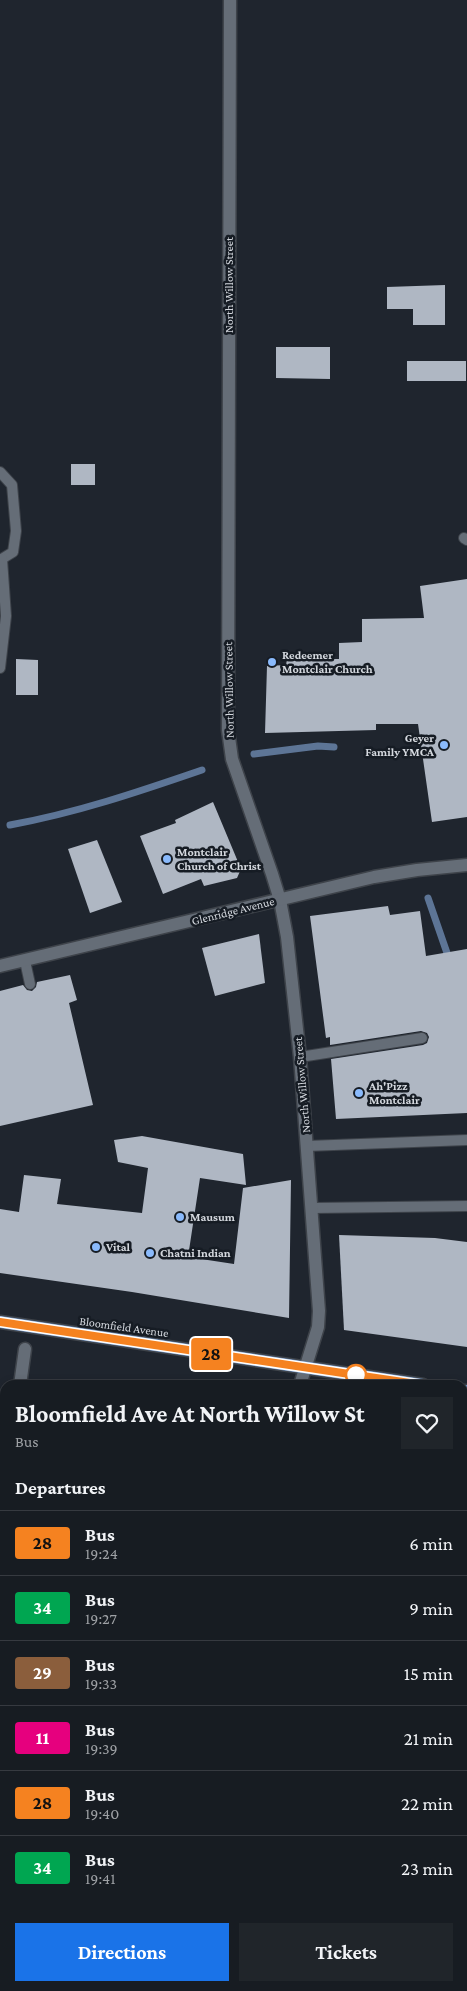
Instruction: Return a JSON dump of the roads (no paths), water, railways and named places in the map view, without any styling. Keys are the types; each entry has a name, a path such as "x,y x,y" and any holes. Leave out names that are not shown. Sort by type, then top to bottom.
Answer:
{"main road":[{"name":"Bloomfield Avenue","path":"0,1322 388,1380"}],"street":[{"name":"North Willow Street","path":"230,0 228,730 232,759 280,900 287,937 300,1057 319,1311 318,1327 301,1380"},
{"name":"Glenridge Avenue","path":"0,966 374,877 467,865"},
{"path":"21,1380 25,1349"}],"lane":[{"path":"0,472 12,485 16,531 14,552 1,560 6,616 0,668"},
{"path":"25,961 30,984"},
{"path":"300,1057 422,1038"},
{"path":"307,1146 467,1140"},
{"path":"312,1208 467,1206"}],"waterway":[{"path":"254,754 318,746 334,747"},
{"path":"10,825 83,808 202,770"},
{"path":"428,898 447,953"}],"place":[{"name":"Redeemer Montclair Church","path":"272,662"},
{"name":"Geyer Family YMCA","path":"444,745"},
{"name":"Montclair Church of Christ","path":"167,859"},
{"name":"Ah'Pizz Montclair","path":"359,1093"},
{"name":"Mausum","path":"180,1217"},
{"name":"Vital","path":"96,1247"},
{"name":"Chatni Indian","path":"150,1253"}]}
